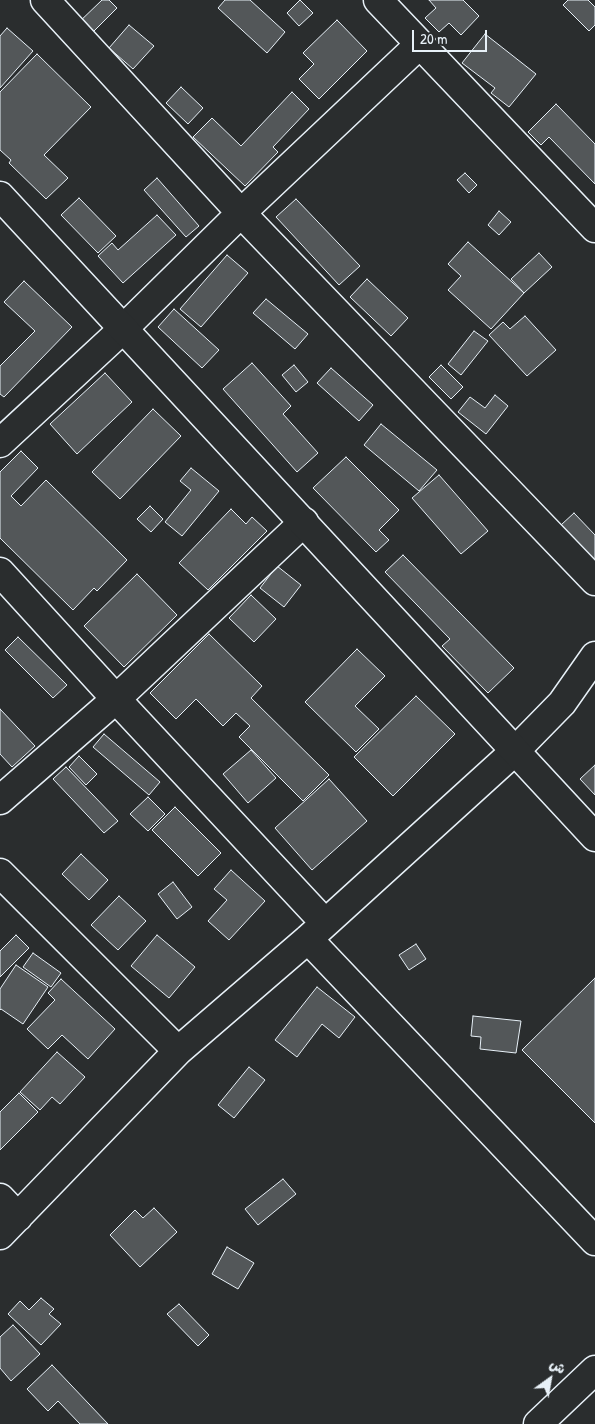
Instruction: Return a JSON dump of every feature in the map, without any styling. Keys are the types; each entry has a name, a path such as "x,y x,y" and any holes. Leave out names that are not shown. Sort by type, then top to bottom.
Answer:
{"street":[{"path":"45,0 241,213 595,581"},
{"path":"378,0 595,228"},
{"path":"0,443 123,329 241,213 419,45"},
{"path":"0,196 595,837"},
{"path":"0,800 116,699 304,522"},
{"path":"0,572 116,699 316,931 595,1241"},
{"path":"6,1217 178,1051 316,931 515,751 562,703 595,656"},
{"path":"0,873 178,1051"},
{"path":"538,1424 595,1370"}],"building":[{"path":"102,0 109,0 117,8 88,37 76,25"},
{"path":"225,0 250,0 285,32 267,53 218,8"},
{"path":"300,0 313,13 299,26 287,13"},
{"path":"429,0 463,0 479,16 461,35 449,23 439,32 425,18 436,8"},
{"path":"568,0 588,0 595,7 595,25 589,31 563,5"},
{"path":"337,20 367,51 319,99 299,79 314,64 303,53"},
{"path":"129,25 154,46 133,69 109,48"},
{"path":"7,28 33,51 0,88 0,36"},
{"path":"485,34 536,74 509,107 491,93 495,88 462,63"},
{"path":"37,54 91,107 44,155 68,178 46,199 9,163 11,160 0,150 0,92"},
{"path":"181,87 203,108 188,124 166,103"},
{"path":"292,92 309,109 273,147 278,152 245,186 193,137 212,118 241,146"},
{"path":"556,104 595,144 595,184 549,137 541,145 528,132"},
{"path":"465,173 477,185 469,193 457,180"},
{"path":"157,178 199,226 186,237 144,190"},
{"path":"79,198 116,236 98,253 61,215"},
{"path":"296,199 360,266 339,285 276,217"},
{"path":"499,211 511,222 499,235 488,225"},
{"path":"157,215 176,235 123,283 98,256 112,243 118,250"},
{"path":"468,242 524,293 491,329 448,290 461,276 448,264"},
{"path":"539,253 552,267 524,293 511,279"},
{"path":"227,255 248,273 201,327 180,309"},
{"path":"367,279 408,318 391,336 350,297"},
{"path":"24,281 72,327 4,397 0,394 0,366 35,331 4,302"},
{"path":"266,299 308,334 295,349 253,313"},
{"path":"174,309 219,350 202,368 158,327"},
{"path":"525,316 556,350 527,376 489,335 503,322 510,329"},
{"path":"474,331 488,341 461,375 448,364"},
{"path":"252,363 291,406 283,414 318,453 297,472 223,389"},
{"path":"294,365 308,382 296,392 282,375"},
{"path":"441,365 463,387 451,399 429,377"},
{"path":"331,368 373,405 359,421 317,383"},
{"path":"105,373 132,402 77,454 50,424"},
{"path":"495,395 508,406 486,434 458,412 470,397 485,408"},
{"path":"153,409 181,436 120,499 92,472"},
{"path":"381,424 437,470 419,491 364,445"},
{"path":"21,451 38,468 11,496 21,506 46,480 127,560 97,591 94,588 73,610 0,538 0,472"},
{"path":"346,457 399,510 379,530 389,540 376,552 313,488"},
{"path":"191,468 219,491 182,536 165,522 191,490 180,481"},
{"path":"439,475 488,531 461,554 412,498"},
{"path":"150,506 163,519 151,532 137,519"},
{"path":"231,509 246,524 252,517 267,531 208,590 179,563"},
{"path":"574,513 595,535 595,563 561,525"},
{"path":"403,555 514,668 488,693 442,646 450,639 385,572"},
{"path":"277,566 301,585 284,607 260,588"},
{"path":"137,574 177,615 124,667 84,626"},
{"path":"251,595 276,619 254,642 229,618"},
{"path":"209,634 262,686 251,698 329,775 303,801 239,737 250,726 236,713 223,726 196,699 176,719 150,693"},
{"path":"18,637 67,685 53,698 5,650"},
{"path":"357,649 385,676 355,706 379,729 356,752 305,702"},
{"path":"416,696 455,734 393,796 354,757"},
{"path":"0,709 35,746 12,767 0,754"},
{"path":"104,734 160,782 149,795 93,747"},
{"path":"251,750 276,778 248,803 223,774"},
{"path":"79,756 97,774 86,785 69,767"},
{"path":"595,765 595,795 580,779"},
{"path":"66,767 118,821 104,833 53,779"},
{"path":"329,779 367,821 312,870 275,828"},
{"path":"148,797 165,814 148,831 130,814"},
{"path":"175,807 221,853 198,876 152,830"},
{"path":"81,854 108,880 89,900 62,874"},
{"path":"231,870 265,901 229,940 208,921 227,900 214,889"},
{"path":"173,882 192,907 177,919 158,894"},
{"path":"119,896 146,921 118,950 91,925"},
{"path":"16,935 29,948 0,977 0,951"},
{"path":"157,935 195,967 169,998 131,966"},
{"path":"416,944 426,959 409,970 399,955"},
{"path":"33,953 61,973 51,987 23,967"},
{"path":"16,965 48,987 23,1024 0,1010 0,989"},
{"path":"595,978 595,1123 522,1050"},
{"path":"61,979 115,1029 88,1059 62,1035 48,1049 27,1029 55,1000 48,993"},
{"path":"317,987 355,1017 339,1038 322,1024 297,1057 275,1040"},
{"path":"473,1016 521,1021 516,1053 480,1049 481,1037 471,1036"},
{"path":"57,1052 85,1077 60,1104 52,1097 40,1110 20,1092"},
{"path":"249,1067 265,1080 234,1118 218,1105"},
{"path":"19,1093 38,1112 0,1150 0,1112"},
{"path":"283,1179 296,1194 258,1225 245,1209"},
{"path":"154,1208 177,1232 140,1267 110,1235 135,1210 143,1218"},
{"path":"227,1247 254,1263 238,1289 212,1274"},
{"path":"41,1298 54,1309 49,1314 61,1324 41,1345 8,1314 20,1301 29,1310"},
{"path":"179,1304 209,1335 198,1346 167,1314"},
{"path":"13,1325 40,1354 11,1381 0,1368 0,1337"},
{"path":"52,1365 108,1424 80,1424 58,1401 48,1411 27,1389"}]}
